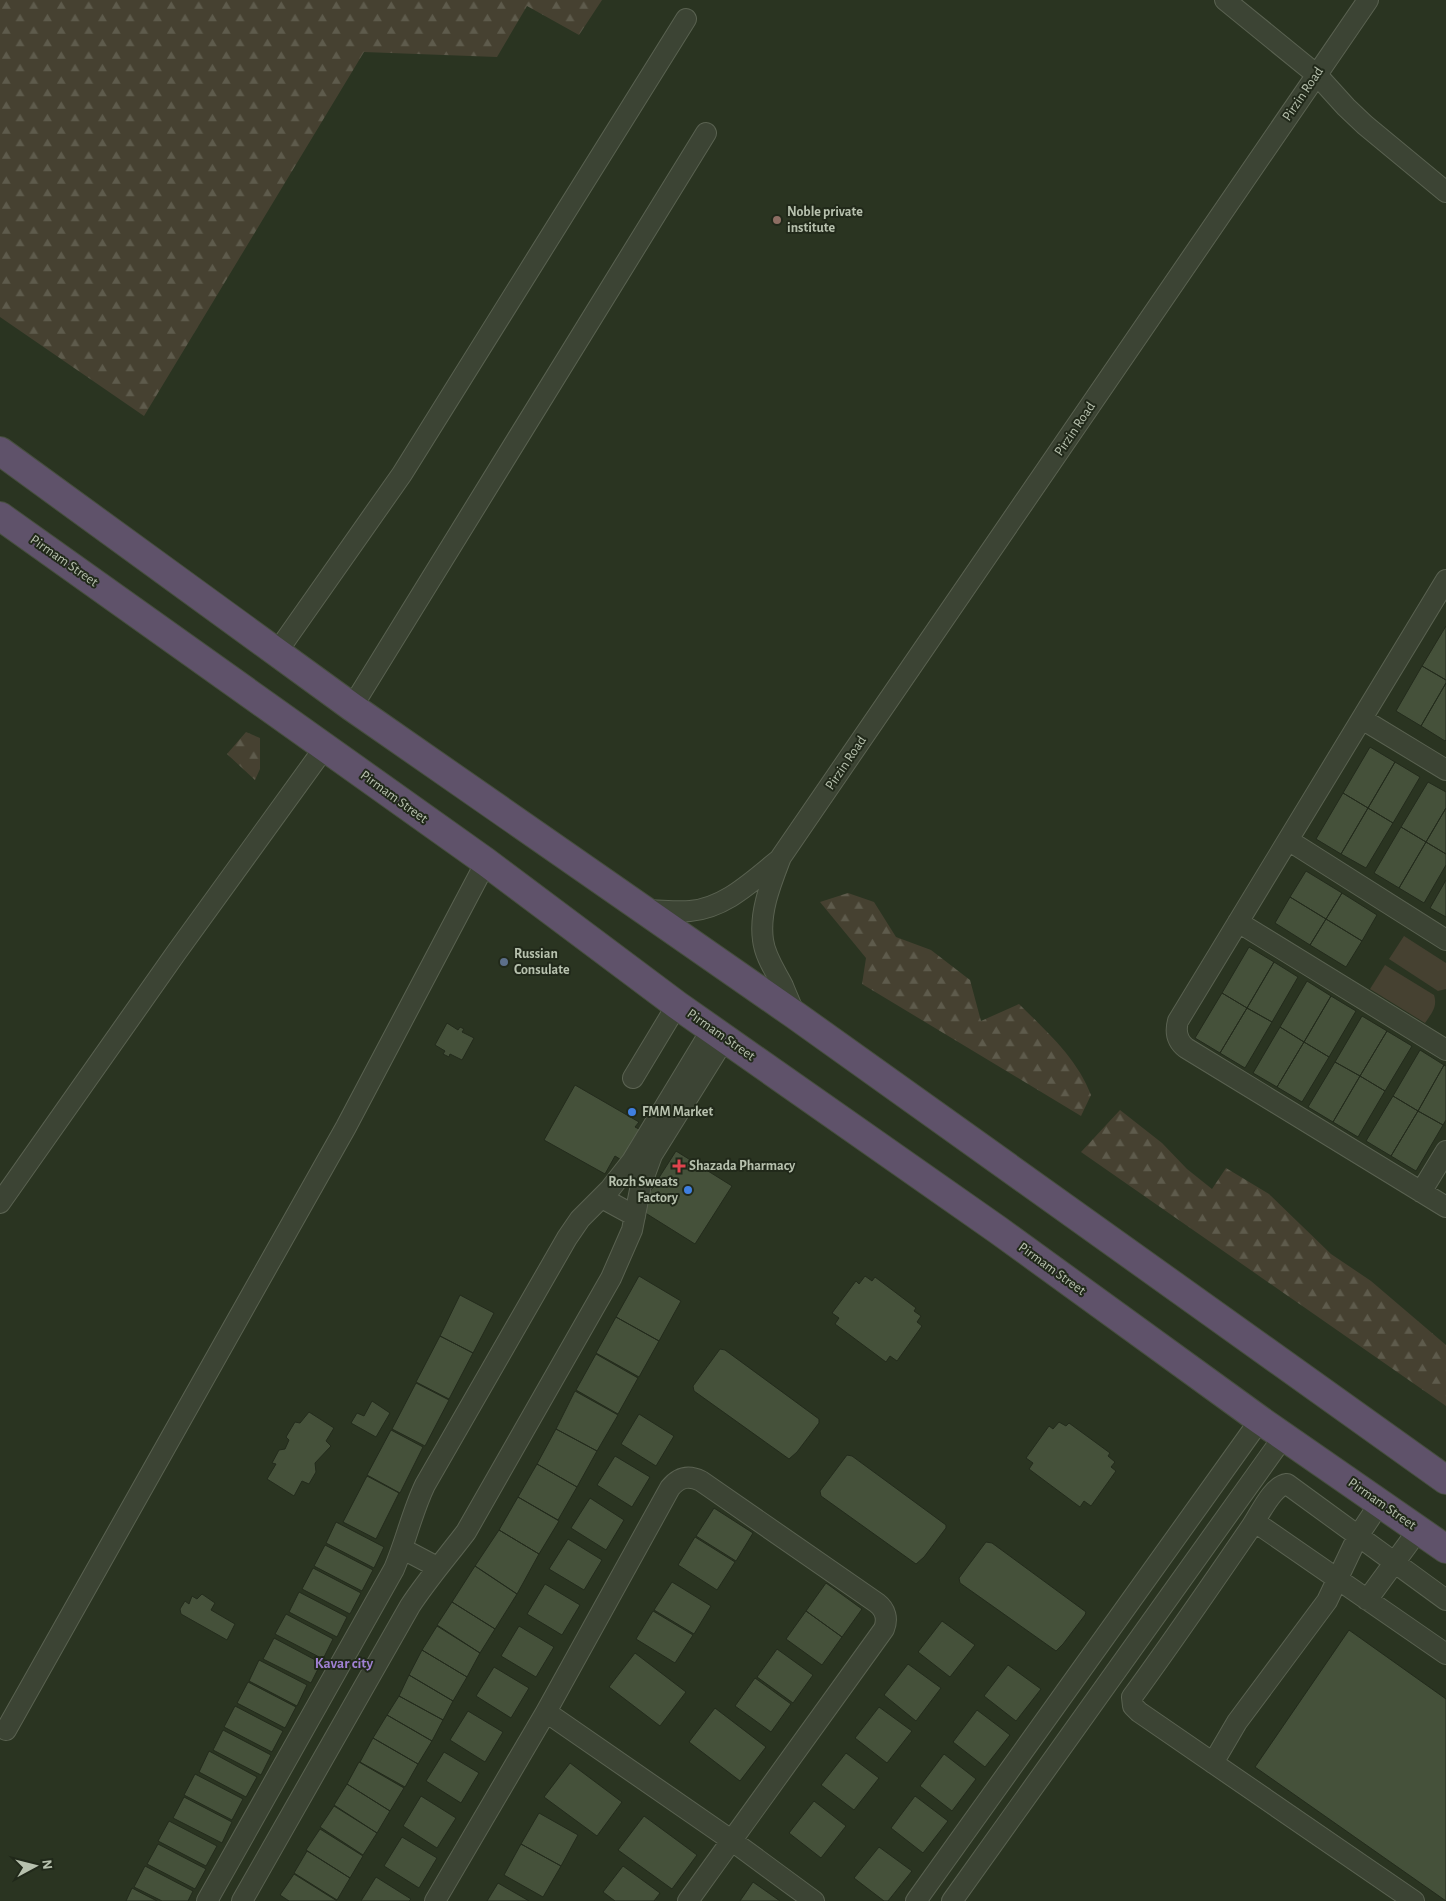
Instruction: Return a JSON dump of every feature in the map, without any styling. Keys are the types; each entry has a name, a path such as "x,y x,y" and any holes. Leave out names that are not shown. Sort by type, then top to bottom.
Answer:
{"highway":[{"path":"0,451 352,707 795,1015 1446,1480"},
{"name":"Pirmam Street","path":"0,516 486,862 677,1005 1006,1236 1260,1420 1446,1549"}],"street":[{"path":"1225,0 1317,74 1346,108 1446,192"},
{"name":"Pirzin Road","path":"781,858 1368,0"},
{"path":"277,652 402,474 686,19"},
{"path":"352,707 706,133"},
{"path":"1443,590 1178,1021 1176,1031 1179,1041 1186,1048 1446,1207"},
{"path":"1362,720 1446,770"},
{"path":"0,1203 176,953 325,747"},
{"path":"1288,840 1446,940"},
{"path":"643,910 691,911 715,905 737,894 781,858"},
{"path":"781,858 772,880 765,906 762,924 763,942 770,962 795,1015"},
{"path":"6,1730 346,1127 486,862"},
{"path":"1238,922 1446,1050"},
{"path":"633,1078 677,1005"},
{"path":"207,1901 394,1569 403,1549 414,1510 426,1485 567,1238 580,1219 639,1164 719,1034"},
{"path":"1421,1192 1446,1151"},
{"path":"242,1901 410,1606 437,1567 466,1532 612,1278 620,1261 635,1216 641,1185 639,1164"},
{"path":"602,1198 635,1216"},
{"path":"916,1901 1260,1420"},
{"path":"952,1901 1284,1436"},
{"path":"435,1901 546,1712 670,1488 679,1480 690,1477 696,1478 709,1486 877,1603 884,1610 886,1619 884,1629 730,1840 688,1901"},
{"path":"1414,1901 1139,1712 1133,1706 1132,1697 1255,1522 1276,1489 1282,1485 1288,1484 1446,1600"},
{"path":"1213,1762 1237,1722 1290,1654 1327,1601 1358,1536 1380,1503"},
{"path":"1255,1522 1446,1654"},
{"path":"1367,1600 1418,1529"},
{"path":"403,1549 437,1567"},
{"path":"1079,1673 1103,1691"},
{"path":"546,1712 814,1901"},
{"path":"1052,1712 1076,1729"}],"green space":[{"path":"0,0 602,0 579,35 527,6 497,57 364,52 144,416 0,317"},
{"path":"246,732 260,738 260,769 255,780 227,754"},
{"path":"848,893 874,902 896,937 931,950 970,980 981,1021 1019,1004 1060,1046 1078,1069 1091,1095 1081,1116 862,984 866,958 820,902"},
{"path":"1404,936 1446,963 1446,989 1438,991 1389,959"},
{"path":"1385,965 1434,995 1434,1007 1425,1023 1370,989"},
{"path":"1120,1110 1162,1143 1187,1169 1212,1189 1226,1168 1269,1194 1331,1254 1371,1281 1446,1345 1446,1406 1081,1152"}],"building":[{"path":"1446,626 1446,680 1422,666"},
{"path":"1422,666 1446,680 1446,683 1421,726 1396,711"},
{"path":"1446,683 1446,740 1445,741 1421,726"},
{"path":"1370,747 1395,762 1368,808 1343,793"},
{"path":"1395,762 1420,777 1393,823 1368,808"},
{"path":"1428,782 1446,792 1446,808 1426,842 1401,827"},
{"path":"1343,793 1368,808 1341,854 1316,839"},
{"path":"1368,808 1393,823 1366,868 1341,854"},
{"path":"1446,808 1446,854 1426,842"},
{"path":"1401,827 1426,842 1399,888 1374,873"},
{"path":"1426,842 1446,854 1446,865 1424,903 1399,888"},
{"path":"1306,871 1342,893 1326,919 1290,897"},
{"path":"1446,880 1446,917 1430,908"},
{"path":"1342,893 1377,915 1362,941 1326,919"},
{"path":"1290,897 1326,919 1310,945 1275,923"},
{"path":"1326,919 1362,941 1346,967 1310,945"},
{"path":"1249,947 1274,962 1247,1008 1222,993"},
{"path":"1274,962 1298,977 1272,1022 1247,1008"},
{"path":"1307,981 1331,996 1304,1042 1280,1027"},
{"path":"1222,993 1247,1008 1220,1053 1195,1038"},
{"path":"1331,996 1356,1011 1329,1057 1304,1042"},
{"path":"1247,1008 1272,1022 1245,1068 1220,1053"},
{"path":"1362,1016 1387,1031 1360,1076 1335,1062"},
{"path":"447,1023 458,1030 460,1027 464,1029 462,1032 474,1038 462,1060 450,1054 449,1057 443,1054 445,1051 435,1045"},
{"path":"1280,1027 1304,1042 1277,1087 1253,1073"},
{"path":"1387,1031 1412,1046 1385,1091 1360,1076"},
{"path":"1304,1042 1329,1057 1302,1102 1277,1087"},
{"path":"1420,1050 1444,1065 1418,1111 1393,1096"},
{"path":"1335,1062 1360,1076 1333,1122 1308,1107"},
{"path":"1444,1065 1446,1066 1446,1120 1443,1125 1418,1111"},
{"path":"1360,1076 1385,1091 1358,1137 1333,1122"},
{"path":"575,1085 639,1122 635,1127 641,1130 623,1161 615,1156 605,1174 544,1140"},
{"path":"1393,1096 1418,1111 1391,1156 1366,1141"},
{"path":"1418,1111 1443,1125 1416,1171 1391,1156"},
{"path":"676,1151 732,1186 695,1244 639,1209"},
{"path":"639,1276 681,1301 659,1341 616,1317"},
{"path":"865,1276 872,1281 875,1277 916,1308 914,1311 921,1316 917,1322 922,1326 897,1361 890,1356 886,1362 835,1324 839,1318 832,1313 856,1281 859,1284"},
{"path":"460,1295 494,1313 473,1353 440,1336"},
{"path":"616,1317 659,1341 639,1377 596,1353"},
{"path":"440,1336 473,1353 449,1399 416,1382"},
{"path":"720,1349 725,1350 819,1419 819,1423 797,1452 789,1459 694,1391 693,1386"},
{"path":"596,1354 638,1378 618,1414 576,1390"},
{"path":"416,1383 449,1400 425,1446 392,1429"},
{"path":"575,1391 618,1415 597,1451 556,1429"},
{"path":"372,1401 390,1413 376,1437 351,1423 357,1413 364,1416"},
{"path":"309,1412 334,1428 326,1441 331,1446 315,1463 316,1472 309,1484 302,1481 294,1496 267,1479 276,1464 272,1463 279,1450 285,1449 289,1440 286,1437 295,1422 300,1423"},
{"path":"639,1414 674,1436 656,1466 621,1444"},
{"path":"1059,1422 1066,1426 1069,1423 1110,1453 1108,1456 1115,1462 1111,1467 1116,1471 1091,1506 1084,1501 1080,1507 1029,1469 1033,1463 1026,1458 1049,1426 1053,1429"},
{"path":"556,1429 597,1451 577,1487 537,1464"},
{"path":"391,1430 423,1447 400,1493 367,1475"},
{"path":"847,1455 852,1456 946,1525 946,1528 924,1557 916,1564 821,1496 820,1491"},
{"path":"615,1456 650,1477 632,1507 597,1485"},
{"path":"537,1464 577,1487 558,1520 518,1497"},
{"path":"367,1476 399,1493 376,1539 343,1522"},
{"path":"518,1497 559,1521 539,1554 499,1530"},
{"path":"590,1498 624,1520 606,1550 571,1528"},
{"path":"714,1508 753,1533 736,1561 696,1536"},
{"path":"336,1522 384,1547 374,1568 326,1543"},
{"path":"499,1530 539,1554 517,1594 475,1566"},
{"path":"695,1537 735,1562 717,1590 678,1565"},
{"path":"568,1539 602,1560 584,1590 549,1569"},
{"path":"986,1542 992,1543 1086,1612 1056,1651 960,1583 959,1578"},
{"path":"325,1545 373,1570 362,1591 314,1566"},
{"path":"475,1566 517,1594 495,1629 452,1602"},
{"path":"313,1568 361,1593 350,1614 302,1589"},
{"path":"672,1582 711,1606 694,1634 654,1610"},
{"path":"826,1583 862,1609 842,1637 806,1611"},
{"path":"545,1584 580,1605 562,1635 527,1614"},
{"path":"299,1592 347,1617 337,1637 289,1612"},
{"path":"202,1594 215,1603 211,1610 235,1624 227,1640 181,1614 180,1609 185,1601 189,1604 192,1596 197,1599"},
{"path":"452,1602 495,1629 480,1653 437,1625"},
{"path":"653,1611 693,1635 675,1663 636,1639"},
{"path":"806,1611 842,1637 822,1665 786,1639"},
{"path":"286,1614 333,1639 323,1659 275,1634"},
{"path":"942,1621 975,1645 950,1677 918,1652"},
{"path":"437,1626 480,1653 467,1677 422,1650"},
{"path":"519,1626 554,1647 536,1677 501,1656"},
{"path":"1349,1630 1446,1699 1446,1901 1255,1767"},
{"path":"274,1638 321,1663 311,1683 263,1659"},
{"path":"777,1649 813,1675 793,1703 757,1677"},
{"path":"422,1650 467,1677 453,1701 409,1675"},
{"path":"635,1653 686,1692 660,1726 609,1687"},
{"path":"259,1660 307,1685 297,1706 249,1681"},
{"path":"908,1664 941,1688 916,1721 884,1695"},
{"path":"1008,1665 1041,1689 1016,1721 984,1696"},
{"path":"494,1667 529,1688 511,1718 476,1696"},
{"path":"409,1675 453,1701 443,1720 399,1696"},
{"path":"755,1678 791,1704 771,1732 735,1706"},
{"path":"248,1682 296,1707 285,1728 237,1703"},
{"path":"399,1696 443,1720 432,1741 387,1715"},
{"path":"235,1706 283,1731 272,1752 224,1727"},
{"path":"879,1707 912,1731 887,1763 855,1738"},
{"path":"715,1708 766,1747 740,1781 689,1742"},
{"path":"977,1710 1010,1735 985,1767 953,1742"},
{"path":"468,1711 503,1732 485,1762 450,1740"},
{"path":"387,1715 432,1741 418,1764 373,1738"},
{"path":"223,1730 271,1755 261,1775 213,1750"},
{"path":"373,1738 418,1764 405,1787 360,1762"},
{"path":"209,1751 257,1777 246,1797 199,1772"},
{"path":"444,1752 479,1773 461,1803 426,1781"},
{"path":"846,1753 879,1778 854,1810 821,1785"},
{"path":"944,1754 976,1779 952,1811 920,1786"},
{"path":"359,1762 404,1788 390,1811 347,1784"},
{"path":"570,1763 622,1802 597,1836 544,1797"},
{"path":"195,1774 243,1799 232,1820 184,1795"},
{"path":"347,1784 390,1811 377,1833 334,1805"},
{"path":"421,1796 456,1818 437,1848 403,1826"},
{"path":"915,1796 948,1821 923,1853 891,1828"},
{"path":"184,1797 232,1822 222,1843 173,1818"},
{"path":"814,1801 846,1826 821,1858 789,1833"},
{"path":"334,1806 377,1833 363,1855 320,1827"},
{"path":"539,1813 578,1835 561,1866 521,1844"},
{"path":"644,1816 697,1855 672,1889 618,1850"},
{"path":"169,1821 217,1846 206,1866 158,1841"},
{"path":"320,1829 363,1856 350,1878 306,1850"},
{"path":"402,1837 437,1858 419,1888 384,1866"},
{"path":"158,1844 206,1869 195,1889 147,1864"},
{"path":"521,1844 561,1866 543,1897 504,1875"},
{"path":"879,1847 912,1871 888,1901 884,1901 854,1878"},
{"path":"307,1851 350,1878 337,1900 294,1873"},
{"path":"145,1866 193,1891 188,1901 162,1901 134,1887"},
{"path":"623,1866 660,1893 654,1901 615,1901 603,1892"},
{"path":"294,1874 337,1901 289,1901 280,1895"},
{"path":"376,1877 411,1899 409,1901 361,1901"},
{"path":"753,1882 780,1901 740,1901"},
{"path":"498,1883 529,1901 487,1901"},
{"path":"132,1888 157,1901 126,1901"}],"place":[{"name":"Noble private institute","path":"777,220"},
{"name":"Russian Consulate","path":"504,962"},
{"name":"FMM Market","path":"632,1112"},
{"name":"Shazada Pharmacy","path":"679,1166"},
{"name":"Rozh Sweats Factory","path":"688,1190"}],"district":[{"name":"Kavar city","path":"344,1663"}]}
